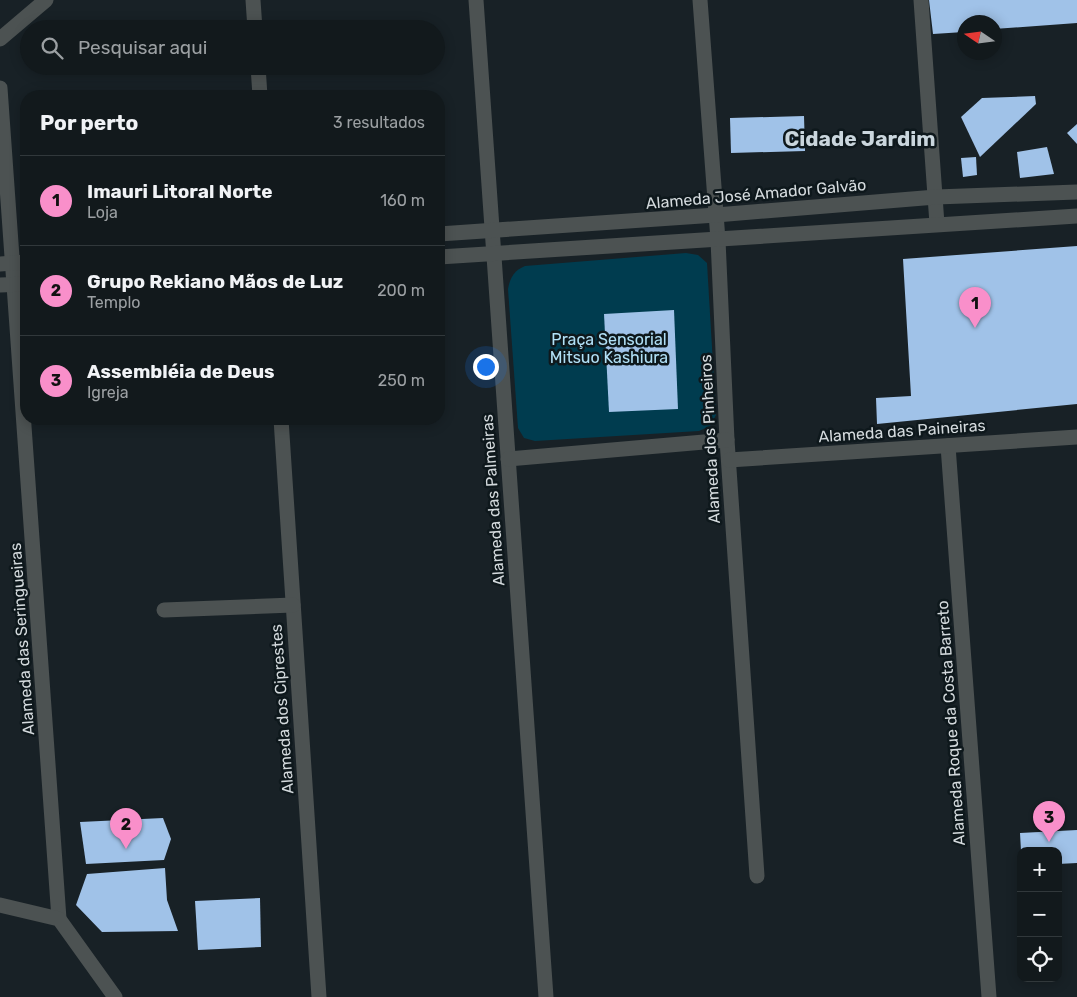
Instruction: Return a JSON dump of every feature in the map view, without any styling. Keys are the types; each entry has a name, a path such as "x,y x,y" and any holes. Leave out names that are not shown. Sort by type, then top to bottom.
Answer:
{"street":[{"path":"22,20 46,0"},
{"path":"253,0 254,20"},
{"name":"Alameda das Palmeiras","path":"476,0 546,997"},
{"name":"Alameda dos Pinheiros","path":"700,0 718,240 728,460 757,876"},
{"path":"921,0 937,224"},
{"path":"0,39 20,22"},
{"path":"259,75 260,90"},
{"name":"Alameda das Seringueiras","path":"0,88 20,381"},
{"name":"Alameda José Amador Galvão","path":"445,234 716,215 936,197 1077,192"},
{"path":"445,257 1077,216"},
{"name":"Alameda das Seringueiras","path":"23,425 59,919"},
{"name":"Alameda dos Ciprestes","path":"281,425 319,997"},
{"name":"Alameda das Paineiras","path":"728,460 1077,437"},
{"path":"508,459 727,440"},
{"name":"Alameda Roque da Costa Barreto","path":"948,446 989,997"},
{"path":"164,610 293,605"},
{"path":"0,905 59,919 115,997"}],"green space":[{"name":"Praça Sensorial Mitsuo Kashiura","path":"686,253 698,255 707,263 716,415 710,426 699,431 535,441 524,438 518,428 508,289 510,281 516,272 525,266"}],"building":[{"path":"929,0 1077,0 1077,23 1002,28 1002,15 957,15 957,32 933,34"},
{"path":"1035,96 1036,104 980,157 961,117 982,98"},
{"path":"804,116 805,151 731,153 730,118"},
{"path":"1077,124 1077,144 1067,133"},
{"path":"1047,147 1054,174 1020,178 1017,152"},
{"path":"976,157 977,175 963,177 961,158"},
{"path":"1077,246 1077,404 877,424 876,398 911,396 903,259"},
{"path":"674,310 678,409 609,412 604,314"},
{"path":"163,818 171,839 164,860 86,864 80,822"},
{"path":"1077,830 1077,863 1062,864 1062,847 1021,847 1020,833"},
{"path":"165,868 167,900 178,931 102,932 76,905 87,874"},
{"path":"260,898 261,947 198,950 195,901"}],"place":[{"name":"Imauri Litoral Norte","path":"975,328"},
{"name":"Assembléia de Deus","path":"1049,842"},
{"name":"Grupo Rekiano Mãos de Luz","path":"126,849"}],"district":[{"name":"Cidade Jardim","path":"860,138"}]}
